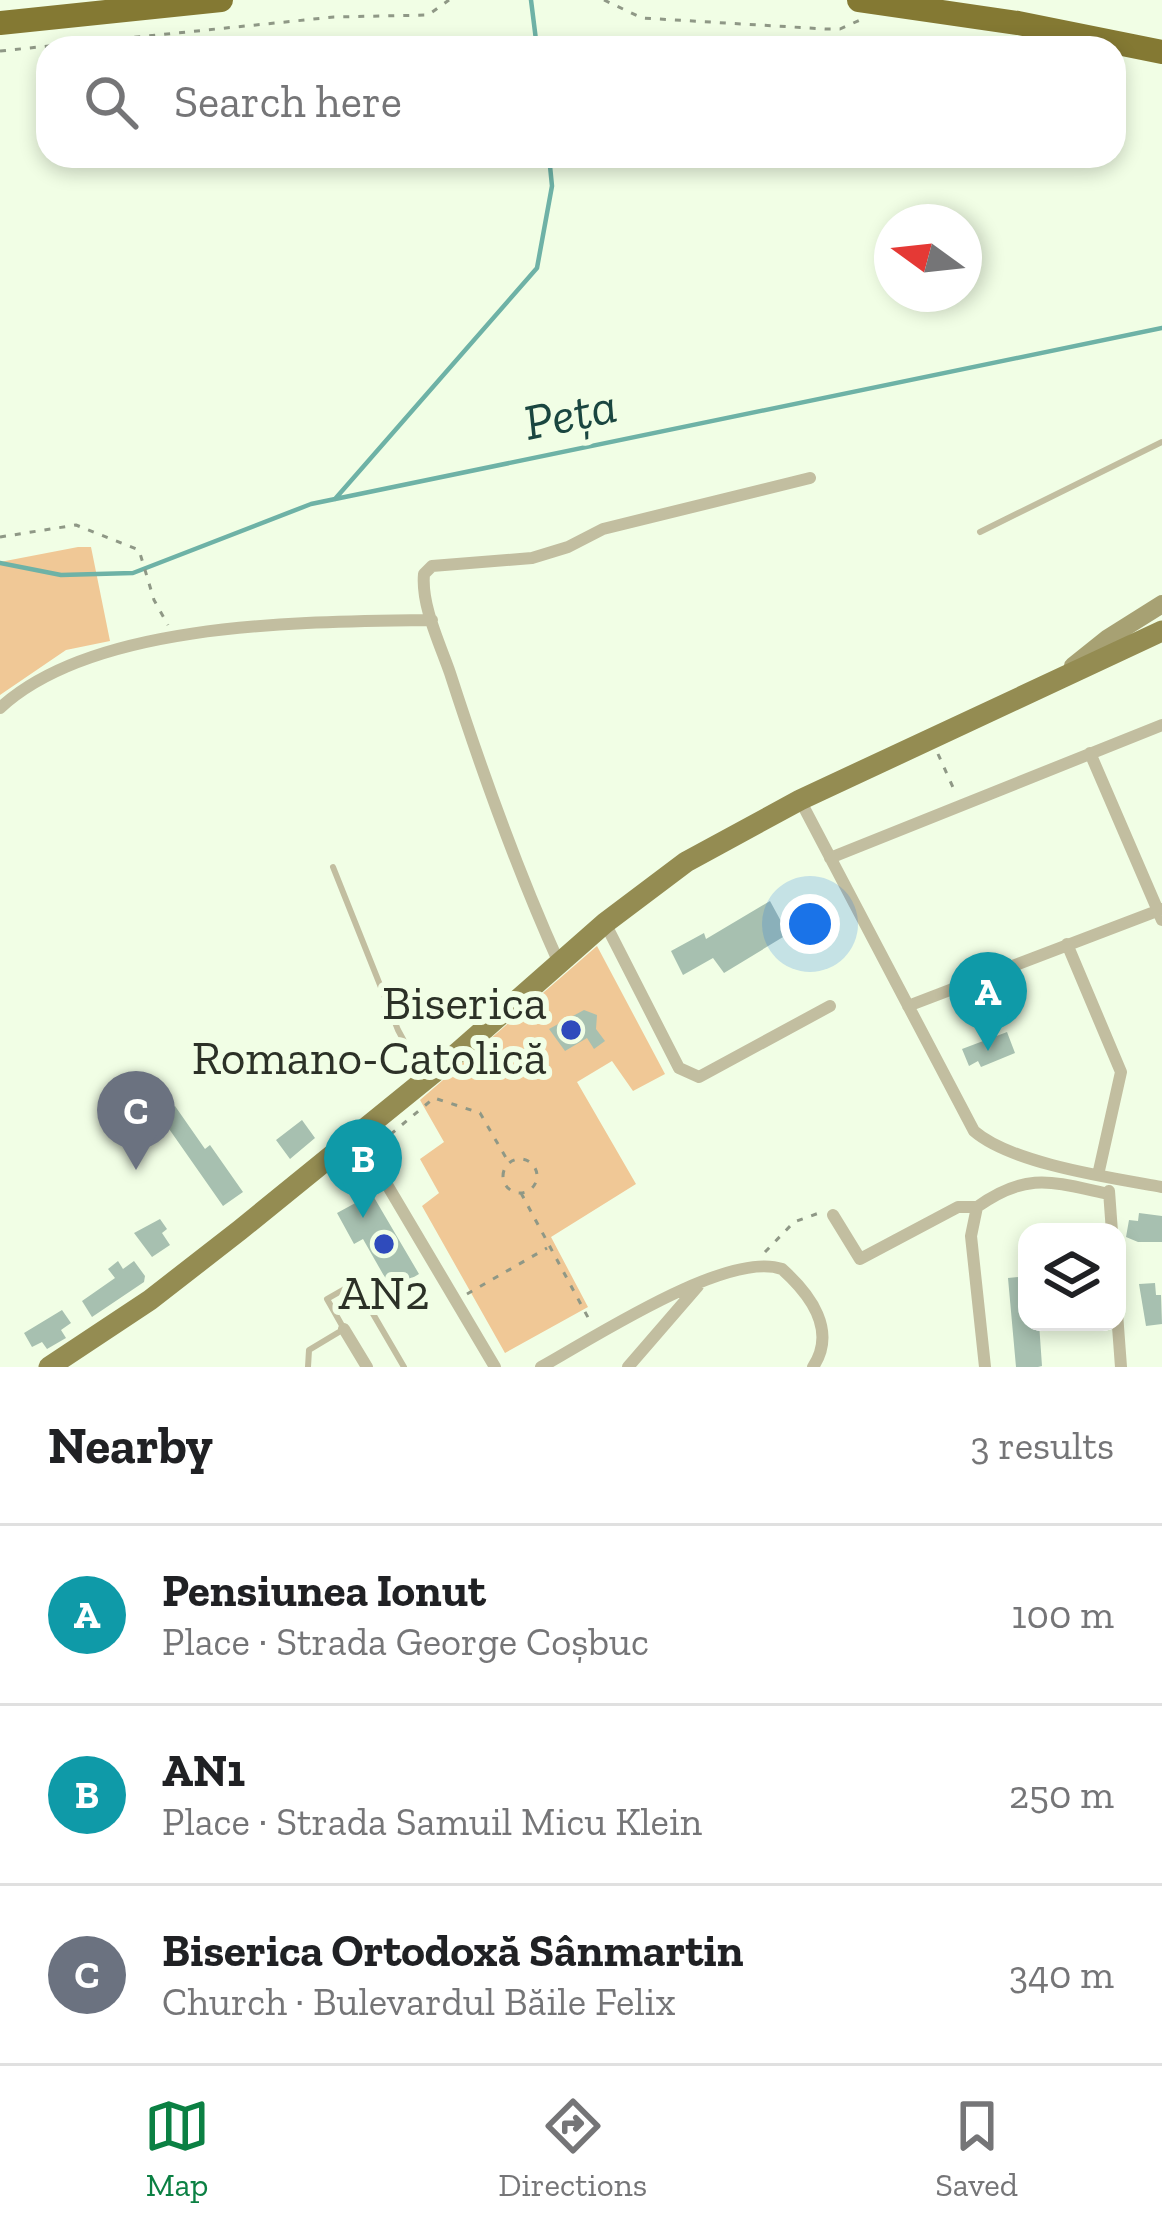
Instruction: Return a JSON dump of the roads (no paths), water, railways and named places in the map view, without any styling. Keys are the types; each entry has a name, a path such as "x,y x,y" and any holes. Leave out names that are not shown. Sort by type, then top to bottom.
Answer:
{"highway":[{"path":"0,23 221,0"},
{"path":"866,8 1018,23 1083,36"},
{"path":"1126,45 1162,52"}],"main road":[{"path":"1061,676 1108,638 1162,604"},
{"path":"49,1367 150,1300 336,1153 363,1144 425,1079 605,923 686,862 800,800 1162,632"}],"street":[{"path":"560,964 498,818 423,582 432,566 532,558 603,529 810,478"},
{"path":"0,709 50,671 93,655 274,624 433,620"},
{"path":"830,858 1162,725"},
{"path":"908,1006 1160,913 1090,753"},
{"path":"800,800 974,1131 1002,1149 1162,1187"},
{"path":"605,923 679,1068 686,1073 699,1077 830,1006"},
{"path":"1067,944 1121,1072 1103,1176 1111,1223"},
{"path":"363,1144 495,1367"},
{"path":"832,1215 860,1259 958,1207 977,1207 1015,1184 1040,1180 1109,1194"},
{"path":"977,1207 971,1236 986,1367"},
{"path":"541,1367 700,1284 753,1266 782,1269 824,1326 824,1351 814,1367"},
{"path":"628,1367 700,1284"},
{"path":"344,1329 367,1367"},
{"path":"1118,1331 1120,1367"}],"lane":[{"path":"980,532 1162,442"},
{"path":"333,867 398,1030 425,1079"},
{"path":"308,1367 309,1349 344,1329 328,1299 356,1283 404,1367"}],"waterway":[{"path":"531,0 536,36"},
{"path":"335,499 537,268 552,186 550,168"},
{"name":"Peța","path":"0,563 61,575 133,573 311,504 1162,328"}],"place":[{"name":"Biserica Romano-Catolică","path":"571,1030"},
{"name":"Pensiunea Ionut","path":"988,1051"},
{"name":"Biserica Ortodoxă Sânmartin","path":"136,1170"},
{"name":"AN1","path":"363,1218"},
{"name":"AN2","path":"384,1244"}]}
